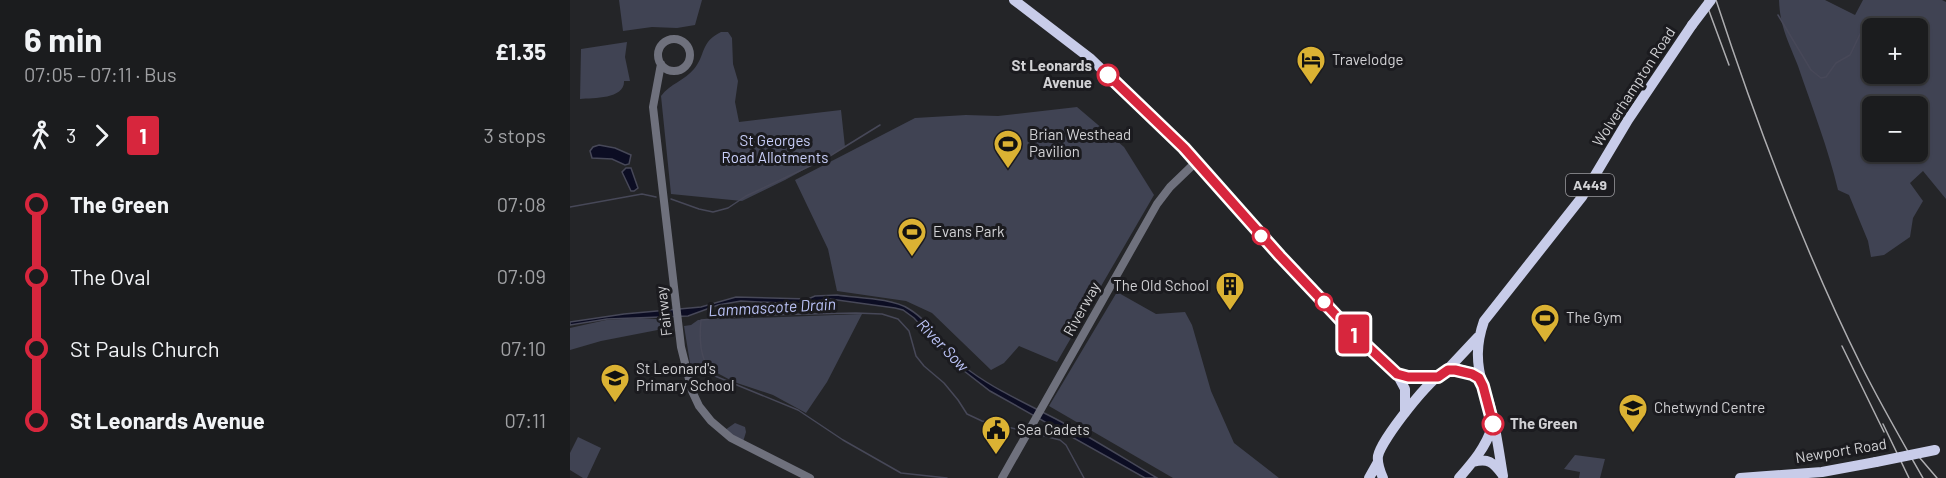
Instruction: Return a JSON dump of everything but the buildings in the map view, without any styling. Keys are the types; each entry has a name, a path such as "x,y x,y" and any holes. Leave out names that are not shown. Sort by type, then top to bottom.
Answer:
{"highway":[{"path":"1014,0 1091,59 1161,125 1349,329 1397,374 1405,389 1405,413"},
{"name":"Wolverhampton Road","path":"1370,478 1387,437 1405,413 1478,337 1488,315 1582,197 1642,97 1712,0"},
{"name":"Wolverhampton Road","path":"1478,337 1478,364 1493,424"},
{"path":"1448,370 1465,371 1472,374 1479,378 1483,386"},
{"path":"1397,374 1408,377 1438,377"},
{"path":"1459,478 1488,440 1493,424"},
{"path":"1493,424 1504,477"},
{"name":"Newport Road","path":"1740,478 1832,474 1940,449"},
{"path":"1473,462 1489,460 1504,477"},
{"path":"1378,462 1383,478"}],"street":[{"path":"659,80 683,67 689,57 688,48 682,41 669,39 660,46 658,52 664,68 674,70"},
{"name":"Fairway","path":"661,64 653,107 687,378 699,406 711,421 743,445 810,478"},
{"name":"Riverway","path":"1002,478 1157,204 1170,187 1196,162"}],"green space":[{"path":"619,0 702,0 695,25 623,31"},
{"path":"1779,0 1825,0 1855,15 1863,0 1942,0 1946,2 1946,199 1923,171 1910,183 1923,201 1913,218 1910,237 1884,255 1871,257 1868,241 1849,195 1838,190 1820,128 1781,19"},
{"name":"St Georges Road Allotments","path":"721,32 728,32 732,38 733,64 738,81 735,102 739,122 841,110 845,147 742,201 671,194 661,96 694,69 706,44"},
{"path":"627,42 625,57 630,81 624,81 620,91 614,94 600,98 580,99 581,49"},
{"path":"1077,107 1124,147 1154,195 1057,362 1019,346 1004,363 991,370 932,313 906,301 837,291 828,249 795,180 915,118 998,116"},
{"path":"1117,292 1156,314 1185,312 1192,325 1211,391 1234,443 1279,478 1173,478 1049,406"},
{"path":"862,314 827,382 806,413 773,395 734,382 708,368 691,369 684,326 691,325 698,320"},
{"path":"640,318 671,320 673,327 601,341 570,350 570,328 606,320"},
{"path":"735,423 745,427 743,442 725,430"},
{"path":"578,437 601,448 587,478 570,470 570,453"},
{"path":"1575,455 1605,459 1600,478 1579,478 1580,472 1564,469"}],"water":[{"path":"599,145 615,148 631,155 629,164 625,165 612,159 592,158 590,151"},
{"path":"626,168 631,168 638,188 634,191 631,191 622,172"},
{"name":"River Sow","path":"837,295 884,301 909,309 926,323 962,364 980,378 1080,432 1157,478 1145,478 990,391 959,367 914,318 903,310 830,299 801,304 741,301 718,305 688,316 607,319 570,325 570,322 624,314 701,307 736,297 808,299 815,296"}],"waterway":[{"path":"1778,15 1811,70 1821,78 1826,77 1836,63 1850,55 1862,30"},
{"path":"671,199 713,212 728,208 746,196 825,159 880,125"},
{"path":"570,207 642,194 656,197"},
{"name":"Lammascote Drain","path":"947,478 901,473 843,440 798,410 715,376 703,358 701,320 762,315 856,313 882,314 898,319 909,331 916,356 944,383 967,414 982,421 1024,431"},
{"name":"Lammascote Drain","path":"1032,433 1060,440 1066,445 1084,478"}],"railway":[{"path":"1705,0 1729,65"},
{"path":"1716,0 1782,186 1820,277 1869,381 1923,478"},
{"path":"1842,346 1884,432"},
{"path":"1883,424 1909,478"},
{"path":"1914,451 1937,478"}],"bus line":[{"name":"1","path":"1108,75 1184,148 1232,205 1280,256 1349,329 1397,374 1418,378 1438,377 1448,370 1455,370 1472,374 1479,378 1483,386 1493,424"}],"place":[{"name":"St Leonards Avenue","path":"1108,75"},
{"name":"Travelodge","path":"1311,86"},
{"name":"Brian Westhead Pavilion","path":"1008,170"},
{"name":"Evans Park","path":"912,258"},
{"name":"The Old School","path":"1230,312"},
{"name":"The Gym","path":"1545,344"},
{"name":"St Leonard's Primary School","path":"615,404"},
{"name":"The Green","path":"1493,424"},
{"name":"Chetwynd Centre","path":"1633,434"},
{"name":"Sea Cadets","path":"996,456"}]}
